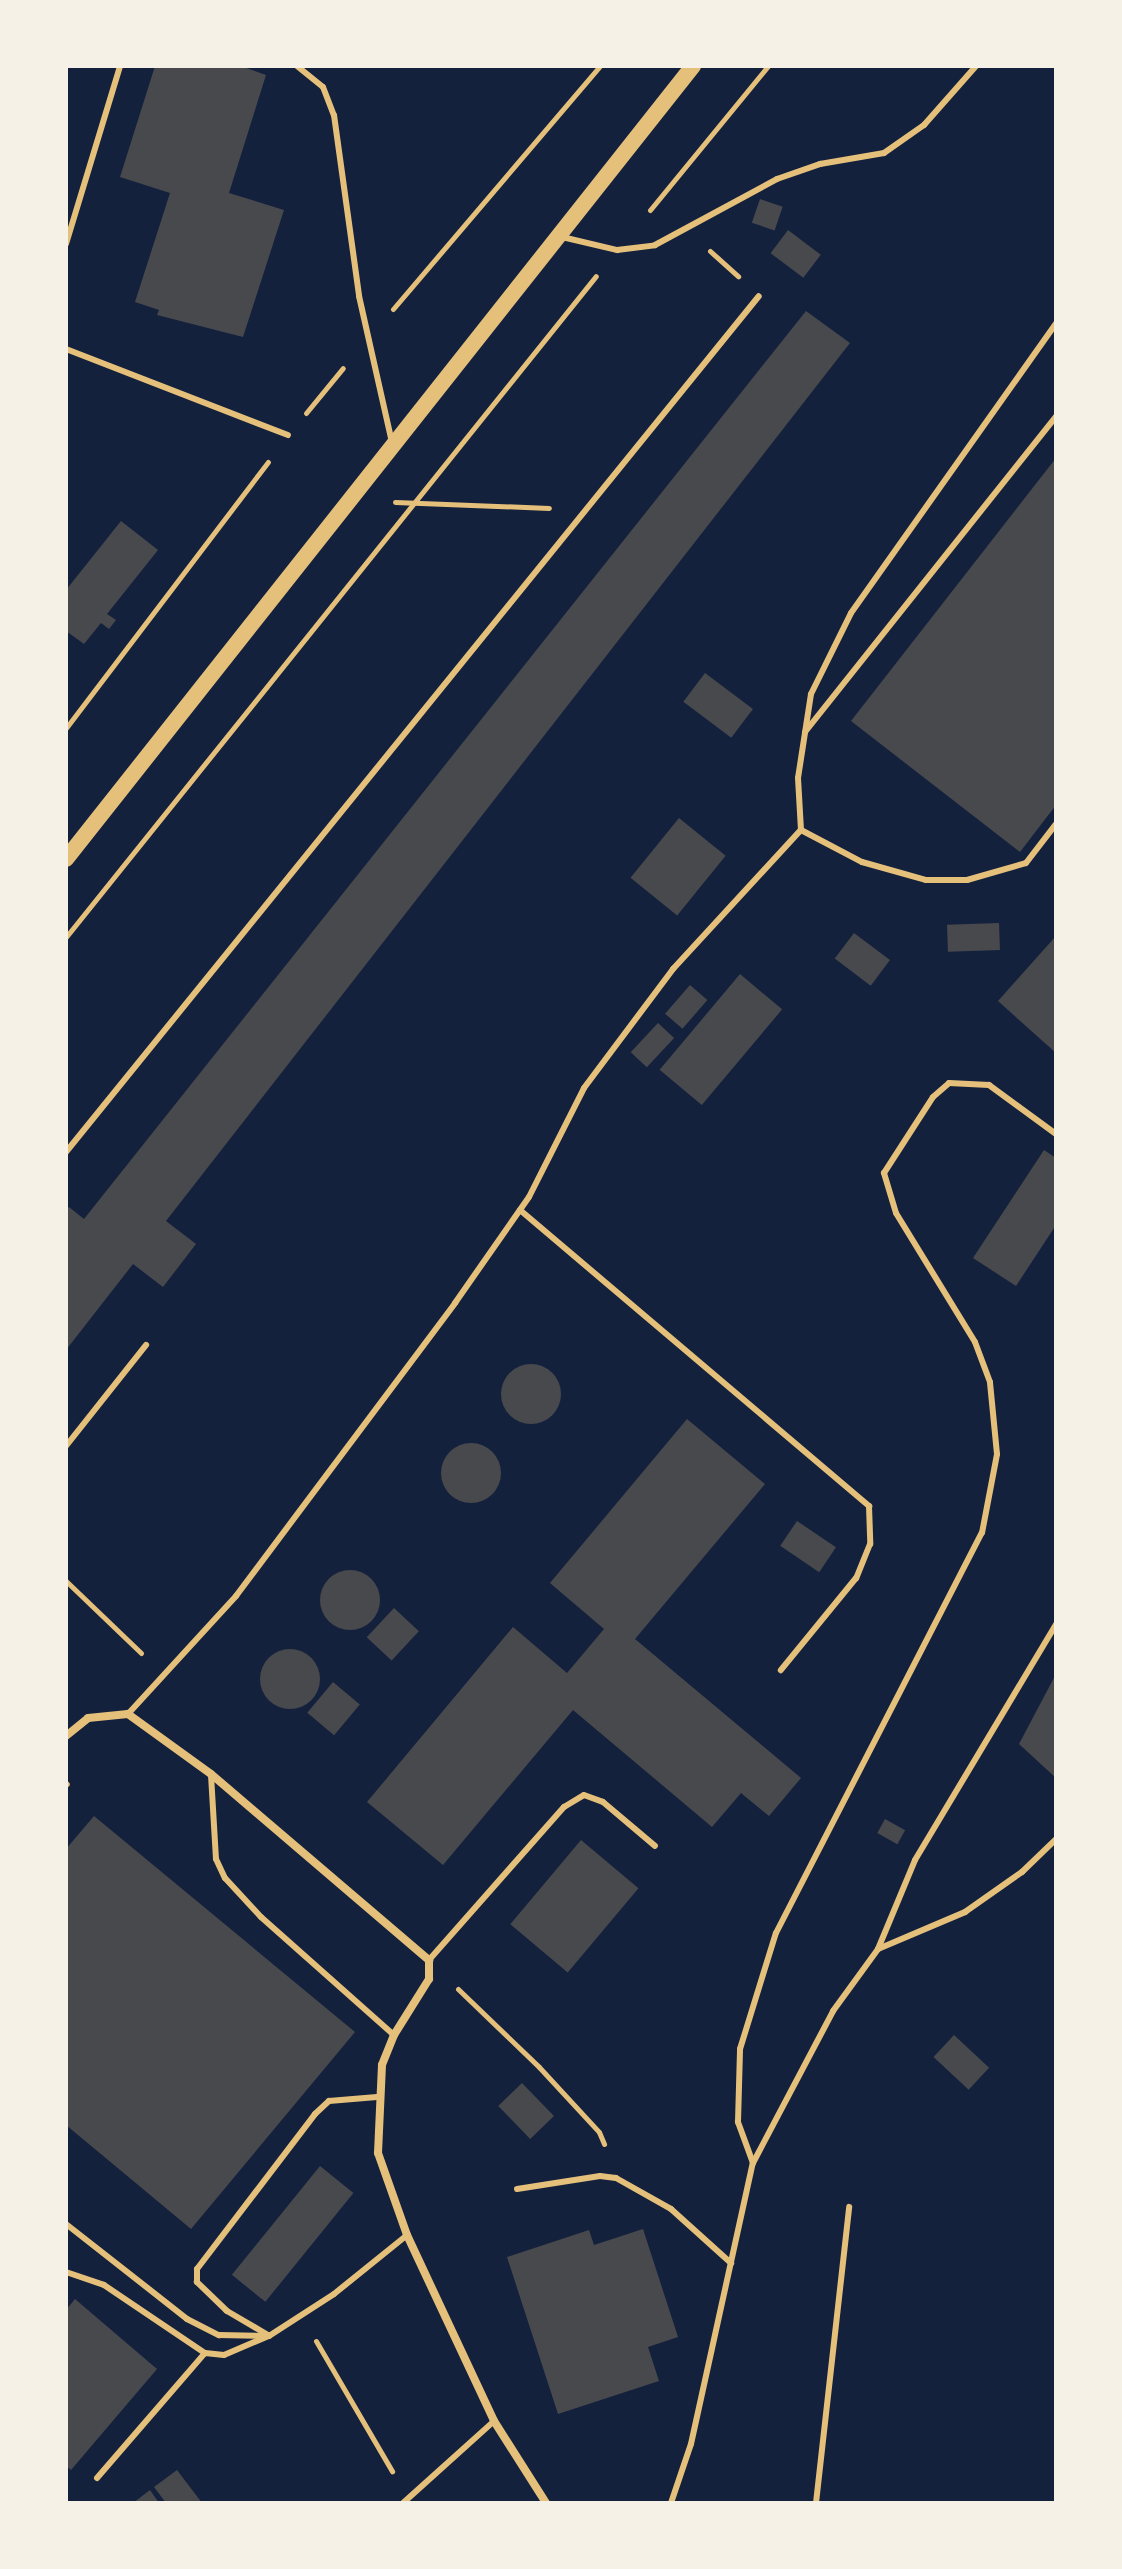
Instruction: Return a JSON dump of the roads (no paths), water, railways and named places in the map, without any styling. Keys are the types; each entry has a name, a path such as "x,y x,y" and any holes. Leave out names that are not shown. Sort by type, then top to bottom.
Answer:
{"main road":[{"path":"66,859 346,500 693,66"}],"street":[{"path":"66,1736 88,1718 128,1714 211,1774 429,1960 429,1979 394,2035 377,2097 378,2153 407,2235 494,2421 546,2503"}],"lane":[{"path":"66,244 120,66"},
{"path":"297,66 323,87 334,115 368,338 392,443"},
{"path":"558,237 617,250 655,245 688,231 777,179 820,164 869,159 905,142 976,66"},
{"path":"66,1152 759,296"},
{"path":"128,1714 236,1596 520,1210 593,1076 673,969 801,830 803,735 811,694 851,613 1056,323"},
{"path":"66,349 288,435"},
{"path":"803,735 1056,416"},
{"path":"801,830 862,862 926,880 967,880 1026,863 1056,824"},
{"path":"753,2163 738,2122 740,2049 776,1933 982,1533 997,1454 990,1382 975,1342 896,1213 884,1173 933,1097 949,1083 989,1085 1056,1134"},
{"path":"520,1210 869,1506 870,1544 856,1578 781,1670"},
{"path":"66,1446 146,1345"},
{"path":"671,2503 691,2444 753,2163 833,2011 878,1949 915,1860 1056,1624"},
{"path":"211,1774 216,1859 225,1878 261,1917 394,2035"},
{"path":"429,1960 564,1807 584,1795 603,1802 655,1846"},
{"path":"878,1949 965,1912 1022,1872 1056,1839"},
{"path":"269,2336 227,2311 197,2282 197,2269 315,2114 329,2101 377,2097"},
{"path":"517,2189 600,2176 616,2178 671,2209 731,2263"},
{"path":"816,2503 849,2207"},
{"path":"66,2224 187,2319 219,2335 269,2336"},
{"path":"66,2272 104,2285 205,2353 224,2355 269,2336 301,2317 407,2235"},
{"path":"97,2478 205,2353"},
{"path":"405,2502 494,2421"}]}
